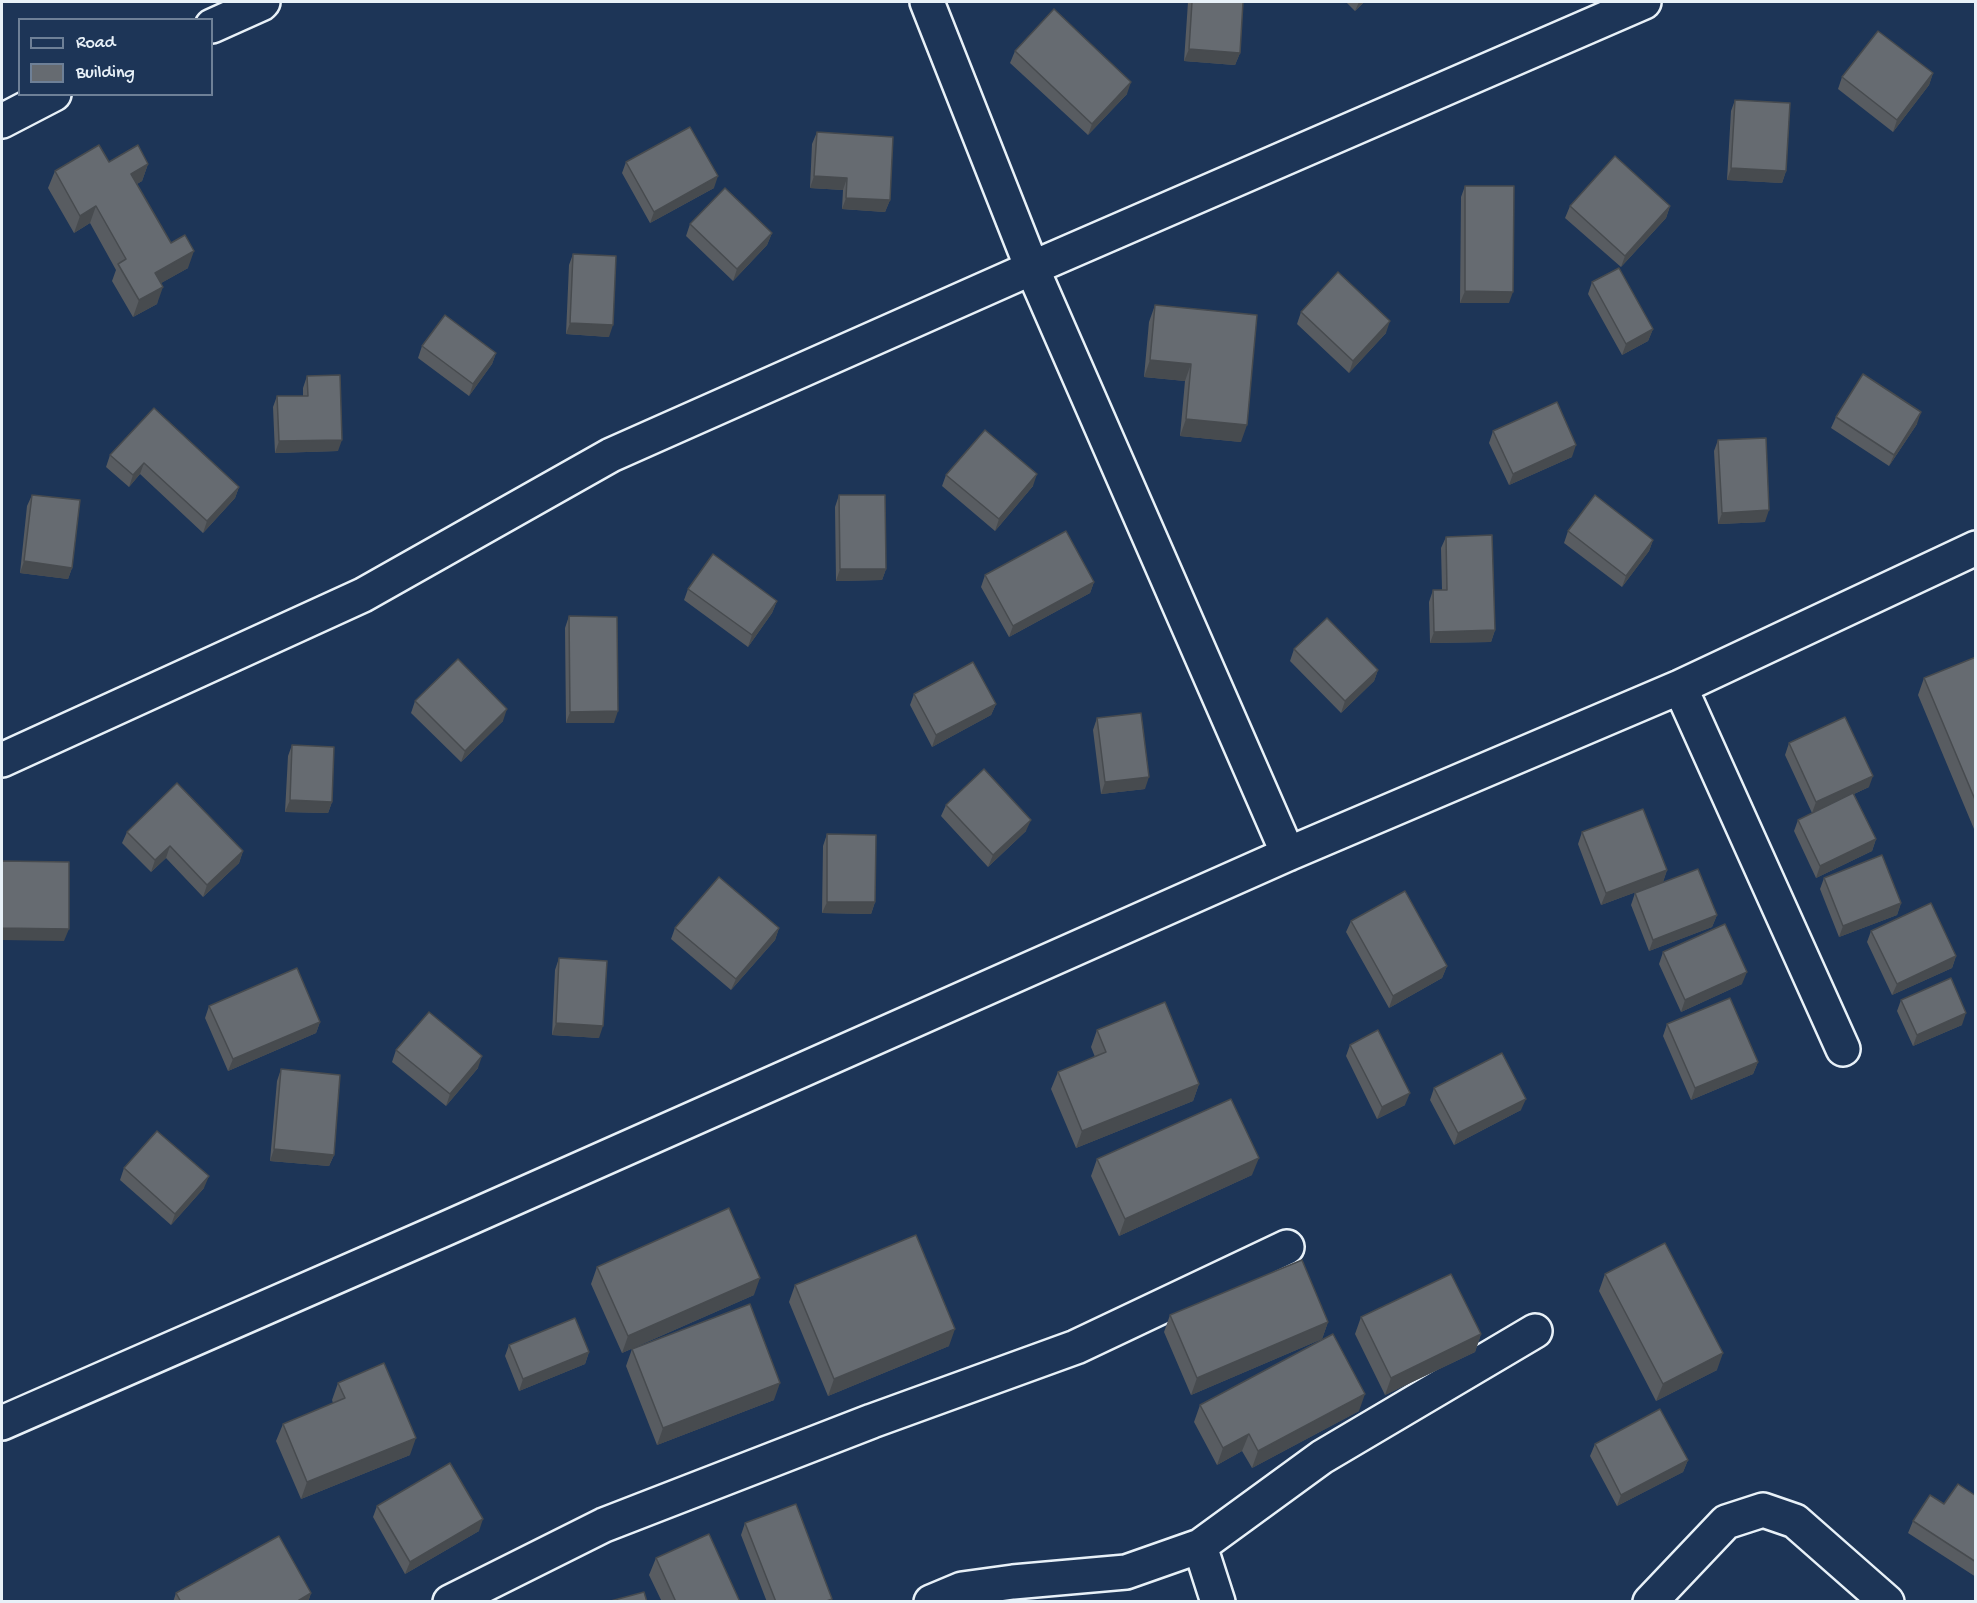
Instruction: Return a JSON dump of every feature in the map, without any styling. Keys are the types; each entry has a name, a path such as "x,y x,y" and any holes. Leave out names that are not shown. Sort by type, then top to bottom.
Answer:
{"street":[{"path":"213,26 262,2"},
{"path":"927,2 1032,268 1288,854"},
{"path":"2,760 363,595 610,455 1032,268 1644,2"},
{"path":"2,121 50,96"},
{"path":"2,1423 1288,854 1680,687 1976,548"},
{"path":"1680,687 1843,1050"},
{"path":"450,1602 604,1525 872,1421 1076,1347 1287,1247"},
{"path":"931,1602 962,1589 1024,1592 1126,1572 1200,1546 1322,1457 1535,1331"},
{"path":"1650,1602 1726,1522 1763,1510 1795,1521 1887,1602"},
{"path":"1200,1546 1218,1602"}],"building":[{"path":"1192,2 1243,2 1240,53 1189,49"},
{"path":"1054,9 1131,82 1092,124 1015,51"},
{"path":"1878,31 1933,73 1897,120 1842,77"},
{"path":"1735,100 1790,103 1786,171 1731,168"},
{"path":"690,127 718,176 654,212 626,162"},
{"path":"817,132 893,137 890,200 846,198 847,178 814,176"},
{"path":"99,145 109,162 138,145 148,164 131,174 171,243 185,235 194,251 155,273 163,287 139,300 118,264 126,259 96,206 80,216 55,171"},
{"path":"1615,156 1670,206 1625,256 1570,206"},
{"path":"1465,186 1514,186 1513,292 1465,291"},
{"path":"725,188 772,233 737,269 690,224"},
{"path":"573,254 616,256 613,325 570,323"},
{"path":"1619,268 1653,329 1626,344 1592,282"},
{"path":"1338,272 1390,321 1353,361 1301,312"},
{"path":"1155,305 1257,315 1247,425 1186,419 1191,364 1150,360"},
{"path":"445,315 496,353 473,384 422,346"},
{"path":"1863,374 1921,412 1894,455 1836,417"},
{"path":"340,375 342,440 279,441 277,396 308,396 307,376"},
{"path":"1557,402 1576,445 1513,474 1493,431"},
{"path":"154,408 239,487 207,521 144,463 133,475 110,455"},
{"path":"985,430 1037,474 999,519 946,475"},
{"path":"1766,438 1769,510 1722,513 1718,440"},
{"path":"32,495 80,500 72,568 24,561"},
{"path":"839,495 885,495 886,569 840,569"},
{"path":"1595,495 1653,540 1626,576 1568,531"},
{"path":"1066,531 1094,582 1013,626 985,575"},
{"path":"1492,535 1495,630 1434,632 1433,590 1447,590 1446,537"},
{"path":"713,554 777,601 752,635 688,589"},
{"path":"569,616 617,617 618,711 570,712"},
{"path":"1327,618 1378,670 1345,701 1294,649"},
{"path":"1976,657 1976,802 1924,678"},
{"path":"458,659 507,709 465,751 415,701"},
{"path":"973,662 996,704 936,735 914,694"},
{"path":"1141,713 1149,777 1105,782 1097,718"},
{"path":"1845,717 1873,776 1816,802 1789,743"},
{"path":"292,745 334,747 332,802 290,800"},
{"path":"984,769 1031,820 993,855 946,805"},
{"path":"177,783 243,851 207,885 170,846 155,860 127,832"},
{"path":"1853,793 1876,839 1820,866 1798,820"},
{"path":"1643,809 1667,870 1606,893 1582,832"},
{"path":"827,834 876,835 875,902 827,902"},
{"path":"1882,855 1901,903 1843,926 1824,878"},
{"path":"2,861 69,862 69,929 2,928"},
{"path":"1698,869 1717,915 1653,940 1635,893"},
{"path":"719,877 779,928 736,979 675,928"},
{"path":"1405,891 1447,966 1393,996 1351,921"},
{"path":"1931,903 1956,956 1897,984 1871,931"},
{"path":"1725,924 1747,972 1685,1000 1663,952"},
{"path":"559,958 607,961 603,1026 556,1023"},
{"path":"297,968 320,1022 233,1059 209,1006"},
{"path":"1951,978 1966,1013 1917,1035 1901,1000"},
{"path":"1730,998 1758,1062 1695,1088 1667,1024"},
{"path":"1165,1002 1199,1084 1082,1131 1058,1072 1106,1052 1097,1030"},
{"path":"429,1012 482,1056 450,1094 396,1050"},
{"path":"1378,1030 1410,1093 1382,1107 1350,1045"},
{"path":"1502,1053 1526,1099 1458,1133 1434,1088"},
{"path":"281,1069 340,1075 334,1155 274,1149"},
{"path":"1231,1099 1259,1158 1125,1219 1097,1159"},
{"path":"157,1131 209,1176 175,1214 124,1168"},
{"path":"729,1208 760,1278 628,1336 597,1267"},
{"path":"916,1235 955,1329 834,1379 795,1285"},
{"path":"1665,1243 1723,1353 1663,1384 1605,1274"},
{"path":"1302,1260 1328,1322 1197,1378 1170,1315"},
{"path":"1451,1274 1481,1334 1391,1378 1361,1317"},
{"path":"750,1304 780,1383 663,1428 632,1349"},
{"path":"575,1318 589,1352 523,1379 509,1345"},
{"path":"1333,1334 1365,1394 1258,1451 1249,1434 1223,1448 1200,1405"},
{"path":"384,1363 416,1438 307,1482 283,1424 345,1398 338,1383"},
{"path":"1660,1409 1688,1460 1621,1495 1595,1444"},
{"path":"450,1463 483,1519 410,1562 377,1506"},
{"path":"1958,1484 1976,1496 1976,1562 1913,1521 1930,1495 1944,1504"},
{"path":"796,1504 832,1599 824,1602 776,1602 745,1523"},
{"path":"709,1534 740,1602 676,1602 656,1558"},
{"path":"279,1536 311,1593 296,1602 181,1602 176,1593"},
{"path":"644,1592 647,1602 607,1602"}]}
